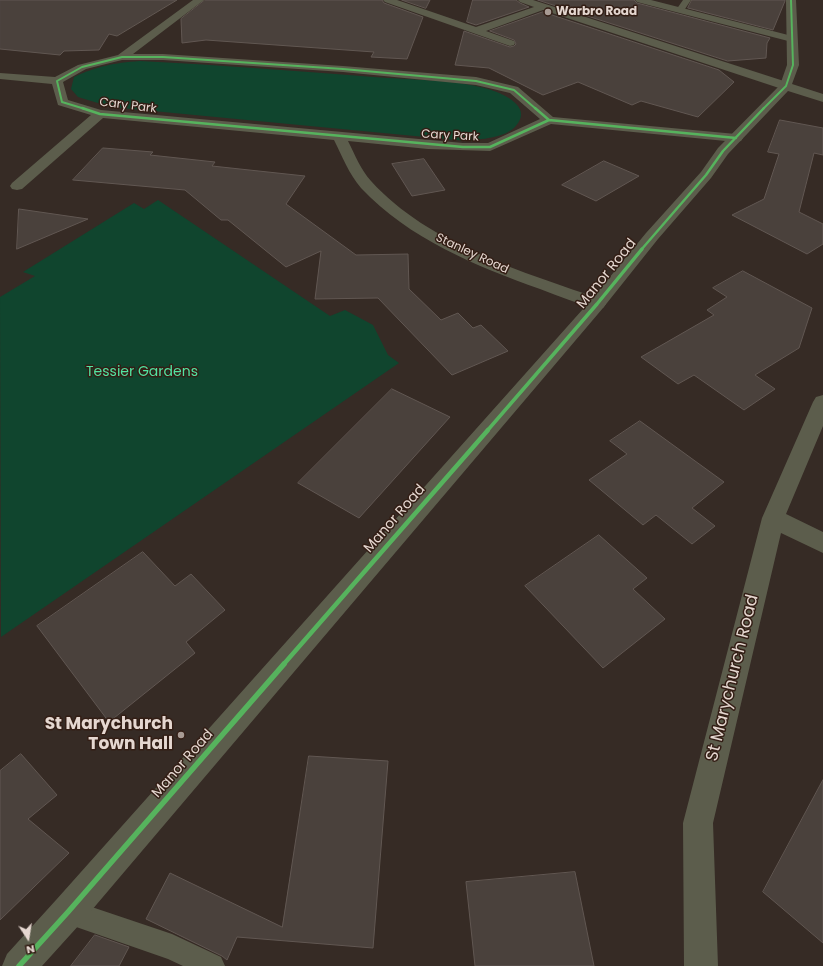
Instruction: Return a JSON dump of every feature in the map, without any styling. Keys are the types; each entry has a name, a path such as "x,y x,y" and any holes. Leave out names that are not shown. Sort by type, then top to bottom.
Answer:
{"street":[{"path":"122,57 199,0"},
{"path":"388,0 510,43"},
{"path":"523,0 823,98"},
{"path":"640,0 792,39"},
{"path":"786,86 792,66 791,0"},
{"path":"476,31 561,3"},
{"path":"0,76 57,81 82,67 122,57 163,57 327,68 476,81 514,90 549,120 736,138"},
{"name":"Cary Park","path":"57,81 62,102 100,114 428,145 490,147 549,120"},
{"name":"Manor Road","path":"19,966 68,912 597,304 652,236 706,175 723,151 786,86"},
{"path":"17,186 100,114"},
{"name":"Stanley Road","path":"339,136 353,165 365,183 392,208 410,222 445,243 521,276 597,304"},
{"name":"St Marychurch Road","path":"701,966 698,823 773,518 823,402"},
{"path":"773,518 823,543"}],"lane":[{"path":"680,10 687,0"},
{"path":"68,912 172,947 212,966"}],"green space":[{"path":"140,61 461,83 488,89 509,98 519,108 521,114 520,121 514,128 504,134 492,138 467,141 111,107 78,97 71,89 74,77 83,73 106,66"},
{"name":"Tessier Gardens","path":"158,200 330,316 345,310 373,325 388,355 399,363 1,637 0,297 35,276 23,272 134,203 144,209"}],"building":[{"path":"0,0 177,0 117,36 109,34 99,50 64,51 60,55 0,49"},
{"path":"205,0 382,0 384,3 423,17 407,59 371,57 374,52 206,40 182,43 181,19"},
{"path":"402,0 430,0 426,8"},
{"path":"473,0 516,0 529,7 476,25 467,22"},
{"path":"538,0 634,0 637,3 770,38 767,43 766,58 728,61"},
{"path":"692,0 785,1 773,30 688,8"},
{"path":"543,12 719,70 734,82 698,117 641,101 632,105 578,82 543,95 489,68 455,65 464,31 510,47 516,44 514,40 490,31"},
{"path":"780,120 823,128 823,155 814,153 799,212 823,224 823,244 807,254 732,215 764,199 779,154 768,152"},
{"path":"103,148 153,152 150,155 215,162 212,166 305,176 286,204 356,255 408,254 409,289 441,320 458,313 473,328 481,325 508,351 452,375 378,298 315,299 321,251 286,267 228,220 221,220 185,190 73,180"},
{"path":"424,159 445,190 412,196 392,164"},
{"path":"604,161 639,176 596,201 562,185"},
{"path":"19,209 88,219 17,249"},
{"path":"743,271 812,308 799,348 755,375 775,389 744,410 694,375 678,384 641,357 714,315 707,310 727,297 713,288"},
{"path":"392,389 450,417 359,518 298,483"},
{"path":"640,421 724,482 692,508 715,526 692,544 656,515 643,525 589,480 627,454 610,441"},
{"path":"599,535 647,578 633,589 665,619 603,668 525,586"},
{"path":"143,552 175,586 191,574 225,610 186,642 195,653 109,722 37,626"},
{"path":"21,754 57,795 28,819 69,853 0,920 0,771"},
{"path":"309,756 388,761 373,948 237,937 227,960 222,956 146,919 170,873 282,927"},
{"path":"823,780 823,943 763,892"},
{"path":"575,872 594,966 475,966 466,882"},
{"path":"95,935 129,947 119,966 71,966"}],"cycle path":[{"path":"19,966 68,912 597,304 652,236 706,175 723,151 786,86 793,65 791,0"},
{"path":"549,120 514,90 476,81 343,69 163,57 122,57 82,67 57,81 62,102 100,114 428,145 490,147 549,120 736,138"}],"place":[{"name":"Warbro Road","path":"548,12"},
{"name":"St Marychurch Town Hall","path":"181,735"}]}
